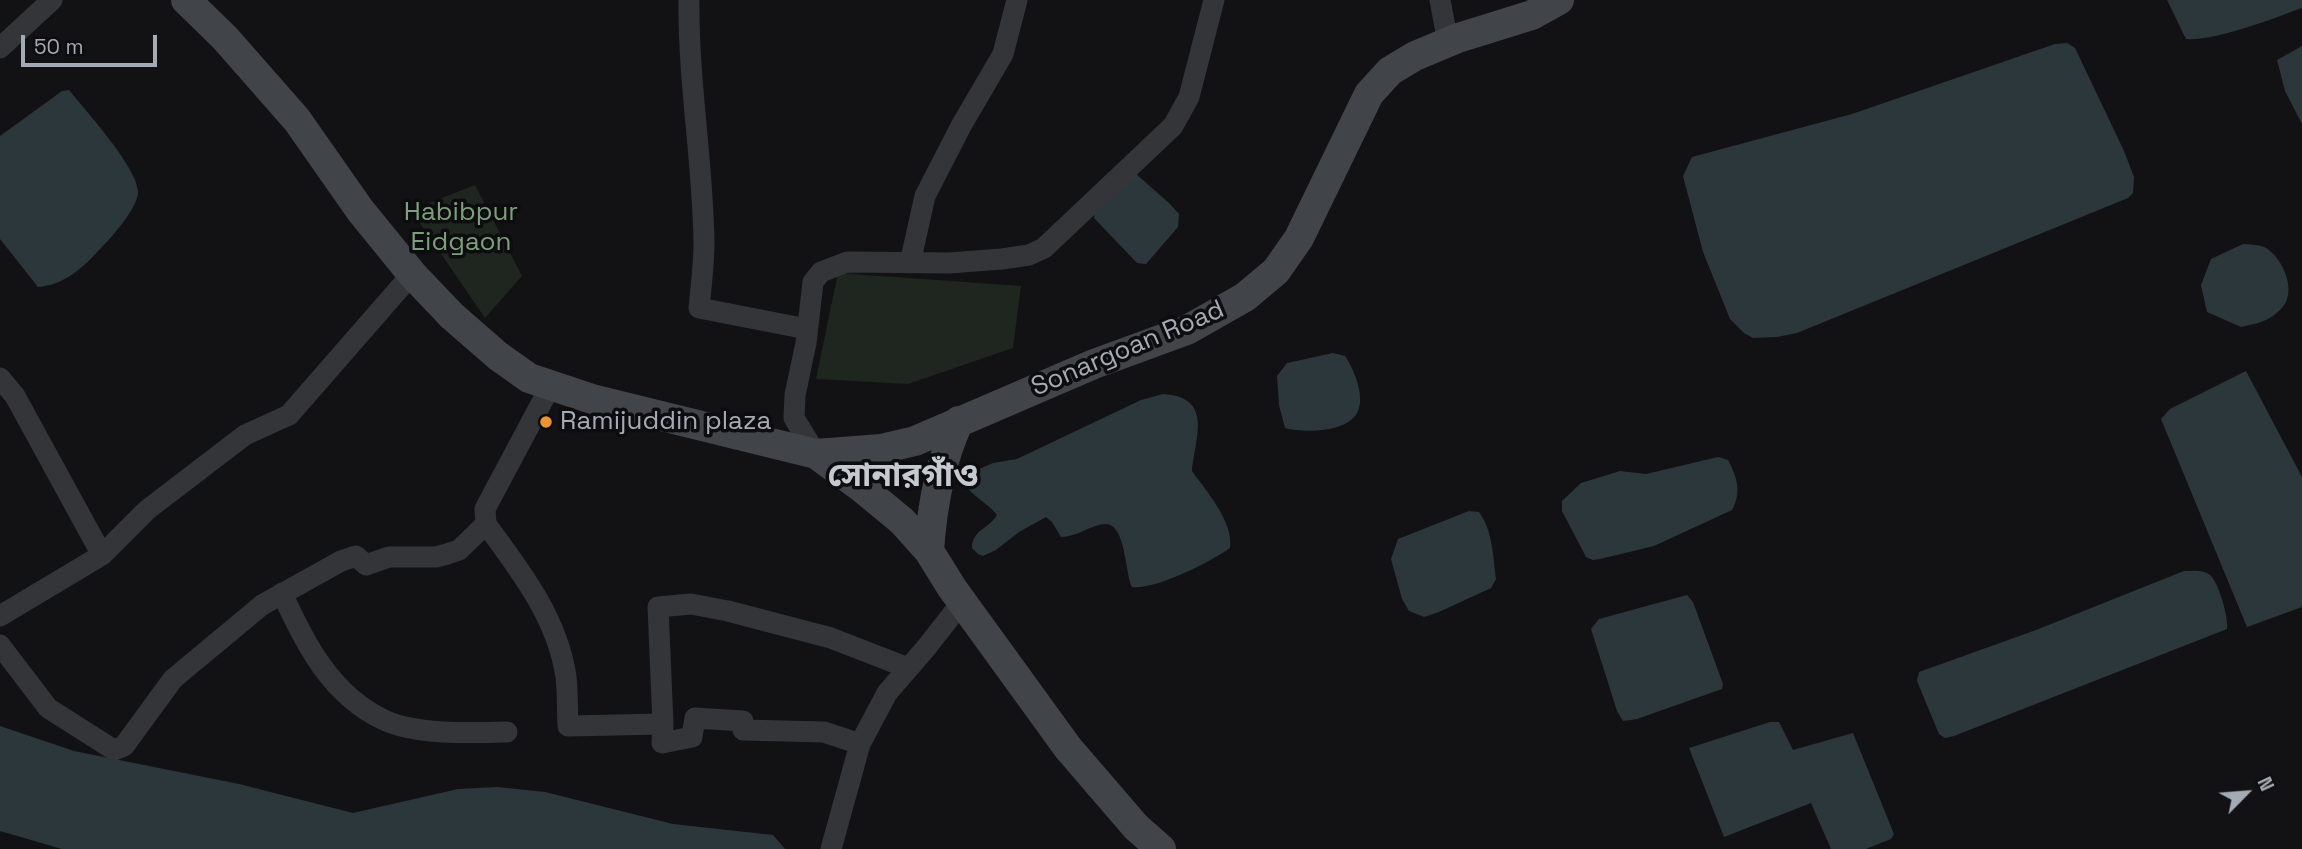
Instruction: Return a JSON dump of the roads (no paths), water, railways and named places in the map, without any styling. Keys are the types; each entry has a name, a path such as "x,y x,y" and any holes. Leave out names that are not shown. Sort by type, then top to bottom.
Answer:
{"main road":[{"name":"Sonargoan Road","path":"186,0 225,38 297,120 360,210 412,274 452,316 498,356 530,378 592,398 816,454 881,449 915,441 1094,364 1187,330 1245,297 1276,271 1299,238 1369,94 1390,71 1448,42 1532,15 1559,0"},
{"path":"929,551 931,516 949,441 959,421"},
{"name":"Sonargoan Road","path":"816,454 902,521 929,551 962,602 1068,748 1136,827 1161,849"}],"street":[{"path":"0,48 52,0"},
{"path":"689,0 689,50 701,177 704,246 699,308 807,328"},
{"path":"910,262 925,196 961,126 1003,54 1017,0"},
{"path":"816,454 794,418 794,395 813,282 821,272 847,262 949,263 1029,255 1044,248 1173,126 1189,97 1214,0"},
{"path":"1440,0 1448,42"},
{"path":"0,616 102,555 147,510 245,435 289,415 412,274"},
{"path":"0,378 15,396 102,555"},
{"path":"551,385 485,509 486,524 528,581 551,626 566,677 568,726 663,724"},
{"path":"0,645 48,708 114,750 124,746 173,679 262,605 341,561 356,556 366,565 389,557 436,557 459,550 486,524"},
{"path":"282,593 303,639 329,677 348,697 385,721 460,733 507,732"},
{"path":"831,849 860,744 887,693 962,602"},
{"path":"860,744 824,732 743,730 743,721 695,718 692,737 662,743 658,607 691,604 727,611 831,638 908,668"}],"place":[{"name":"Ramijuddin plaza","path":"546,422"}],"district":[{"name":"সোনারগাঁও","path":"903,477"}],"park label":[{"name":"Habibpur Eidgaon","path":"461,228"}]}
